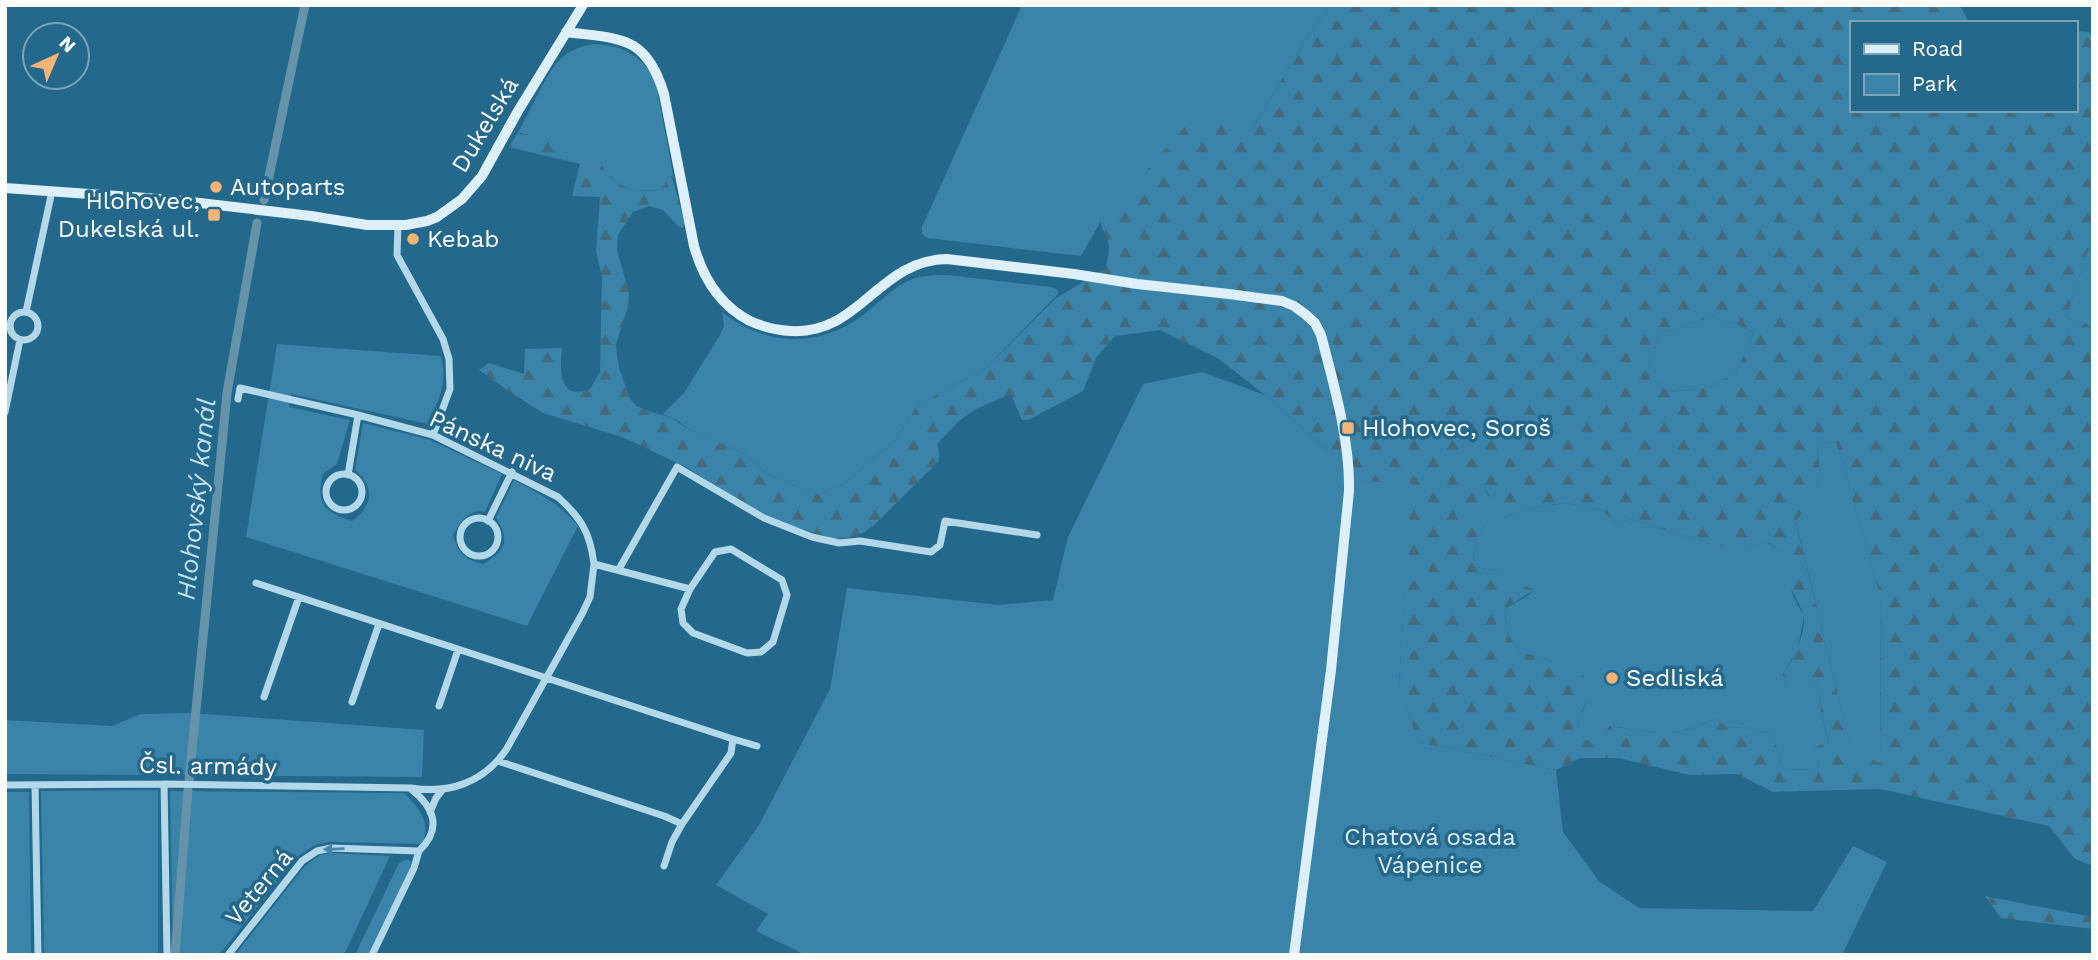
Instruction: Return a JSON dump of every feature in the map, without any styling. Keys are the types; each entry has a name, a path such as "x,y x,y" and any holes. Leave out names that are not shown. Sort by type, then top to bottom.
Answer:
{"main road":[{"name":"Dukelská","path":"5,188 174,200 367,225 398,226 432,219 456,204 485,171 583,5"},
{"path":"566,32 620,39 636,47 649,60 664,94 694,246 702,270 708,282 730,307 758,325 797,331 814,331 827,327 851,313 901,272 940,260 1258,297 1294,306 1315,323 1321,335 1344,434 1349,491 1331,670 1294,955"}],"street":[{"path":"26,312 52,191"},
{"path":"398,226 397,255 443,339 449,359 450,389 433,435"},
{"path":"26,312 34,316 38,325 37,334 30,340 20,340 12,335 10,326 13,317 26,312"},
{"path":"5,412 20,340"},
{"name":"Pánska niva","path":"238,399 240,388 433,435 558,497 586,528 592,545 594,564"},
{"path":"348,475 358,415"},
{"path":"619,569 677,467 780,526 833,542 860,541 931,552 940,545 946,521 1037,535"},
{"path":"488,521 512,472"},
{"path":"348,475 361,486 361,498 354,508 342,510 331,505 326,495 327,489 336,476 348,475"},
{"path":"475,519 488,521 496,530 498,541 495,547 487,555 470,554 462,544 461,531 475,519"},
{"path":"731,549 782,580 787,595 773,642 761,652 747,653 693,633 682,623 681,609 690,589 715,552 731,549"},
{"path":"682,824 498,761 547,679 589,597 594,564 690,589"},
{"path":"256,583 757,746"},
{"path":"264,697 299,597"},
{"path":"352,702 379,624"},
{"path":"439,706 458,650"},
{"path":"664,866 671,842 730,753 733,739"},
{"name":"Čsl. armády","path":"5,785 164,784 411,788 427,791 461,786 473,781 498,761"},
{"path":"164,784 167,955"},
{"path":"35,785 38,955"},
{"path":"372,955 419,852 430,841 434,826 422,797 411,788"},
{"path":"430,811 443,789"},
{"name":"Veterná","path":"228,955 302,861 317,851 331,848 419,852"}],"green space":[{"path":"1022,5 1331,5 1309,34 1253,128 1101,221 1081,256 927,238 922,234 922,227"},
{"path":"1331,5 1960,5 1968,21 1850,21 1850,112 2077,112 2077,87 2080,87 2077,75 2077,31 2093,35 2093,235 2066,317 2093,327 2093,866 2075,859 2049,826 1880,789 1773,792 1737,774 1689,775 1619,758 1580,758 1556,770 1418,742 1399,685 1411,483 1362,481 1265,395 1219,359 1160,330 1115,336 1096,358 1083,391 1028,420 1022,420 1011,394 976,409 959,421 937,444 937,463 873,526 853,537 835,539 769,519 686,467 622,437 543,413 479,370 489,363 524,374 525,349 562,348 563,380 572,391 590,389 600,372 602,277 596,251 600,197 572,196 580,164 509,147 517,134 528,134 597,158 609,177 632,190 659,191 671,175 685,222 683,228 663,210 649,206 633,212 618,235 617,250 629,293 628,307 616,344 619,368 630,399 637,406 670,417 688,429 745,454 769,475 819,495 844,484 896,439 917,406 987,367 1056,298 1105,269 1109,246 1101,221 1189,122 1253,128 1309,34","holes":["1710,317 1739,325 1754,333 1736,373 1708,388 1668,392 1647,373 1660,334","1836,441 1881,598 1880,763 1852,752 1796,523 1820,480 1818,445","1482,484 1498,521 1508,515 1568,503 1603,511 1616,523 1632,519 1706,543 1731,548 1746,549 1768,542 1780,552 1789,583 1804,618 1798,648 1783,674 1787,685 1795,688 1808,678 1820,687 1821,711 1829,743 1814,747 1819,760 1817,770 1783,769 1772,734 1744,727 1728,728 1716,719 1689,729 1670,732 1610,726 1602,738 1585,740 1577,724 1587,692 1582,673 1565,675 1548,659 1519,652 1509,636 1504,609 1534,590 1493,570 1475,567 1474,542 1485,524 1490,523 1479,515 1479,487"]},
{"path":"593,44 613,46 631,54 646,66 652,75 674,180 669,176 659,191 632,190 605,173 521,133 517,134 558,61 572,51"},
{"path":"2093,235 2093,327 2066,317"},
{"path":"948,275 1051,287 1058,290 1058,294 987,367 917,406 896,439 844,484 819,495 769,475 745,454 688,429 663,414 684,393 720,335 724,326 722,312 756,332 791,339 809,338 845,327 910,280 924,276"},
{"path":"1710,317 1739,325 1754,333 1736,373 1708,388 1668,392 1647,373 1660,334"},
{"path":"277,344 441,356 443,383 428,424 291,394 289,407 350,420 337,464 323,474 320,492 328,510 342,518 352,521 364,510 369,497 366,483 355,470 363,423 430,440 502,474 485,512 474,512 462,521 453,535 460,551 471,560 483,564 501,550 504,539 496,518 514,480 564,511 578,526 527,626 246,537"},
{"name":"Chatová osada Vápenice","path":"1202,372 1265,395 1362,481 1412,482 1399,684 1418,742 1556,770 1563,832 1599,881 1639,908 1813,911 1853,846 1887,862 1842,955 806,955 756,931 768,914 716,885 759,825 830,689 847,588 999,605 1053,600 1068,537 1143,384"},
{"path":"1836,441 1881,597 1880,763 1852,753 1796,522 1820,480 1818,445"},
{"path":"1482,484 1492,502 1492,510 1505,519 1508,515 1568,503 1603,511 1616,523 1632,519 1706,543 1746,549 1767,542 1784,555 1793,596 1804,616 1798,648 1783,674 1787,685 1808,678 1820,687 1821,711 1829,744 1819,760 1817,770 1783,769 1772,734 1744,727 1728,728 1716,719 1689,729 1670,732 1610,726 1602,738 1585,741 1577,724 1586,702 1548,659 1519,652 1509,636 1504,609 1533,590 1493,570 1475,567 1474,542 1485,524 1479,515 1479,487"},
{"path":"191,713 424,730 422,777 5,774 5,720 112,726 141,714"},
{"path":"158,790 158,955 44,955 41,791"},
{"path":"170,791 404,793 415,804 425,822 425,836 422,844 330,842 315,845 298,856 219,955 173,955"},
{"path":"5,792 29,792 31,955 5,955"},
{"path":"332,853 390,856 344,955 235,955 305,866 320,855"},
{"path":"407,859 411,862 410,870 368,955 355,955 399,863"},
{"path":"1985,896 2093,917 2093,929 2001,918"}],"waterway":[{"name":"Hlohovský kanál","path":"264,200 305,5"},
{"name":"Hlohovský kanál","path":"189,781 227,393 257,223"},
{"name":"Hlohovský kanál","path":"175,955 188,790"}],"place":[{"name":"Autoparts","path":"216,187"},
{"name":"Hlohovec, Dukelská ul.","path":"214,215"},
{"name":"Kebab","path":"413,239"},
{"name":"Hlohovec, Soroš","path":"1348,428"},
{"name":"Sedliská","path":"1612,678"}]}
